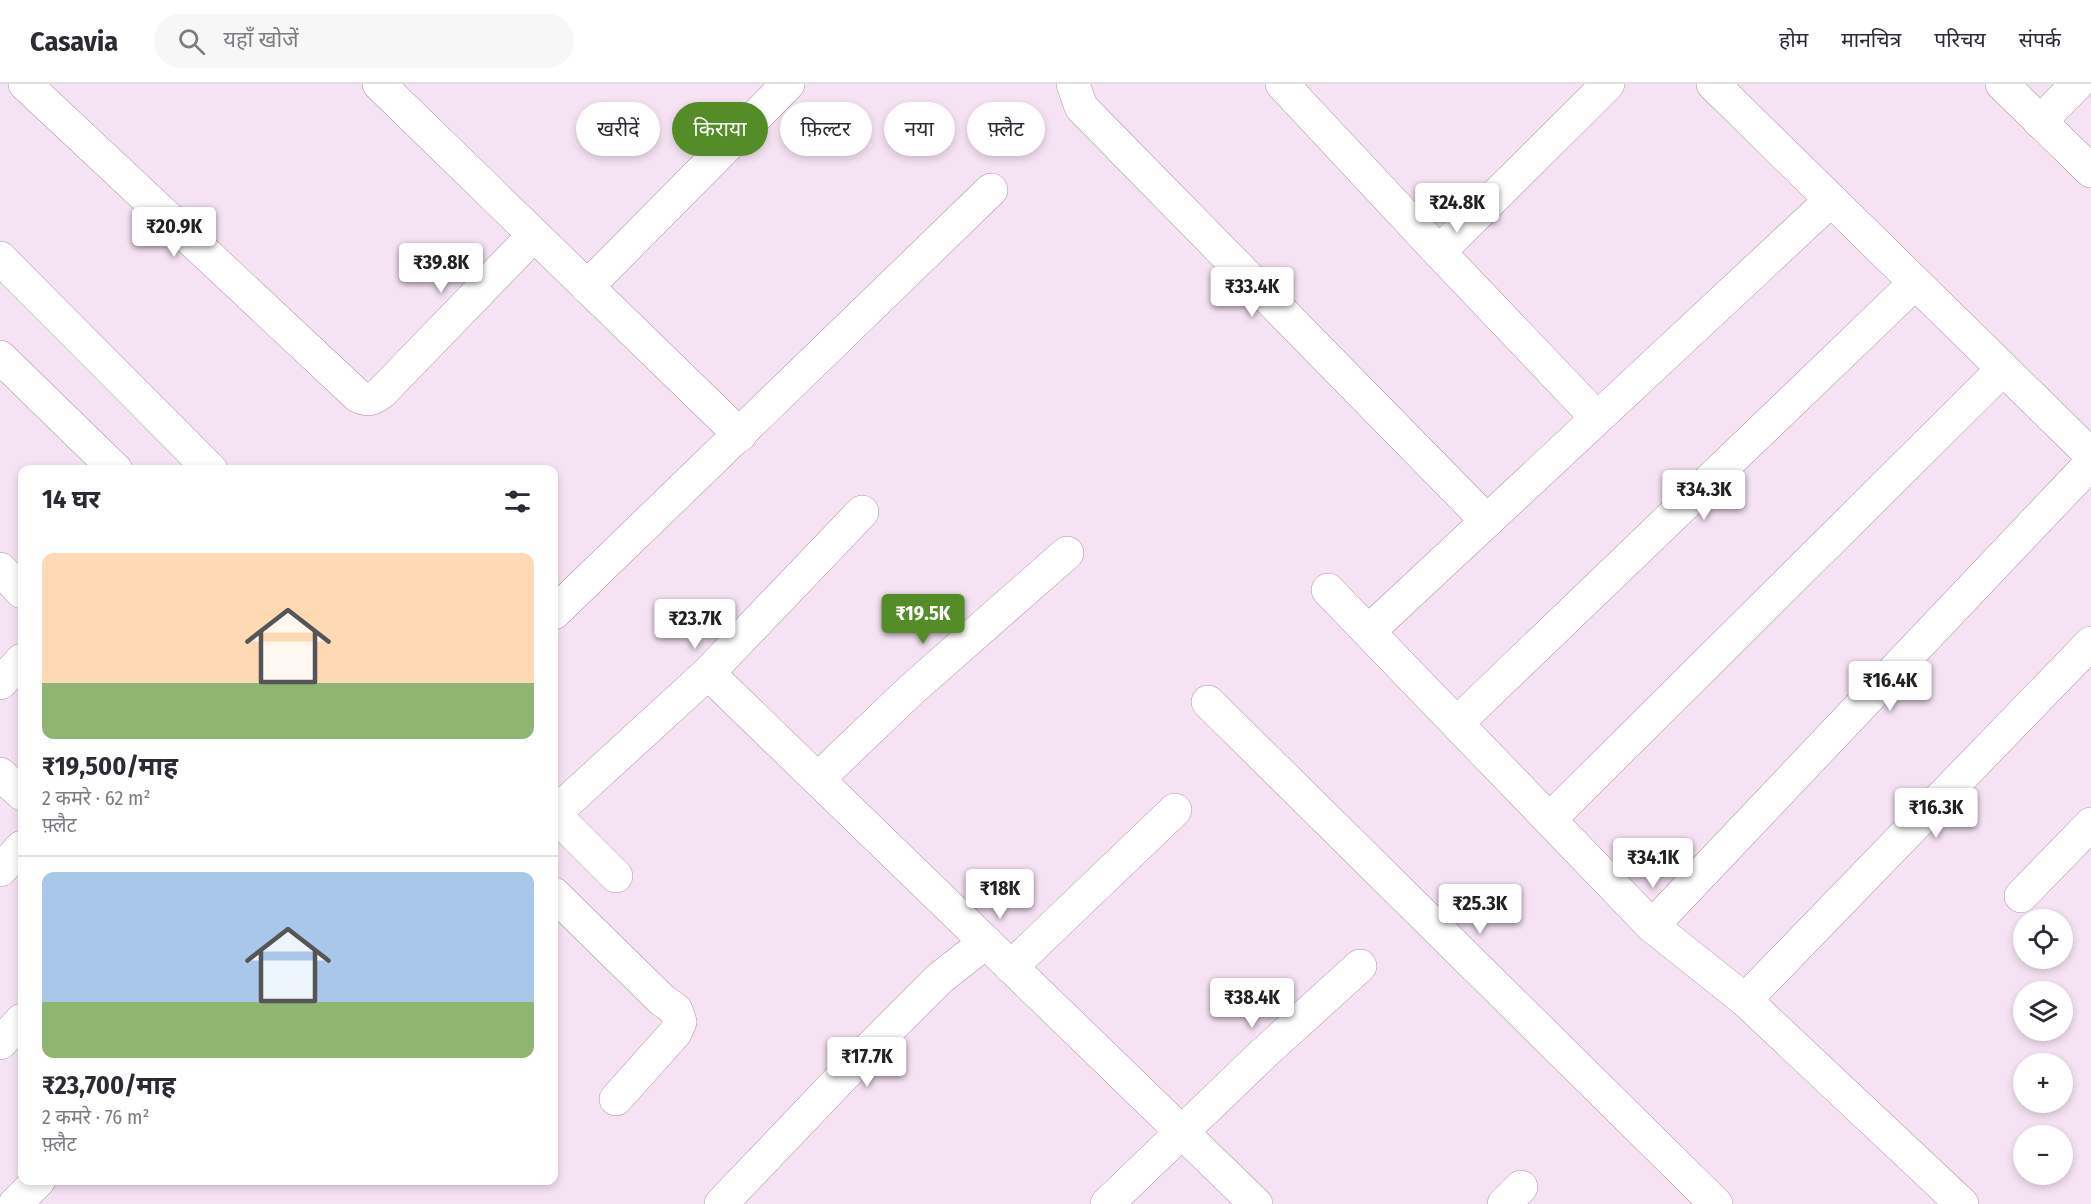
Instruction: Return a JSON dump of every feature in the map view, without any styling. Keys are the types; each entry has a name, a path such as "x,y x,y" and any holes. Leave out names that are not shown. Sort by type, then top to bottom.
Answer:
{"street":[{"path":"25,84 358,396 366,399 373,399 382,392 534,235"},
{"path":"379,84 740,435"},
{"path":"587,287 788,84"},
{"path":"1073,84 1081,107 1487,521"},
{"path":"1282,84 1598,418"},
{"path":"1439,252 1608,84"},
{"path":"1713,84 2091,455"},
{"path":"2002,84 2091,171"},
{"path":"2040,122 2077,84"},
{"path":"558,609 991,190"},
{"path":"1369,632 1831,200"},
{"path":"0,258 206,465"},
{"path":"1457,723 1915,283"},
{"path":"0,357 111,465"},
{"path":"1550,819 2003,369"},
{"path":"1653,926 2091,463"},
{"path":"558,810 708,673 862,512"},
{"path":"818,779 911,690 1067,553"},
{"path":"0,569 18,588"},
{"path":"1328,590 1653,926 1745,1000 1962,1204"},
{"path":"1745,1000 2091,643"},
{"path":"0,683 18,664"},
{"path":"708,673 1256,1204"},
{"path":"1208,702 1716,1204"},
{"path":"0,774 18,790"},
{"path":"1011,966 1175,810"},
{"path":"558,818 616,876"},
{"path":"2021,896 2091,824"},
{"path":"0,870 18,851"},
{"path":"558,898 662,1000 676,1010 680,1023 675,1033 616,1099"},
{"path":"722,1204 932,986 986,942"},
{"path":"1107,1204 1181,1131 1360,966"},
{"path":"0,1043 18,1024"},
{"path":"15,1204 34,1185"}]}
